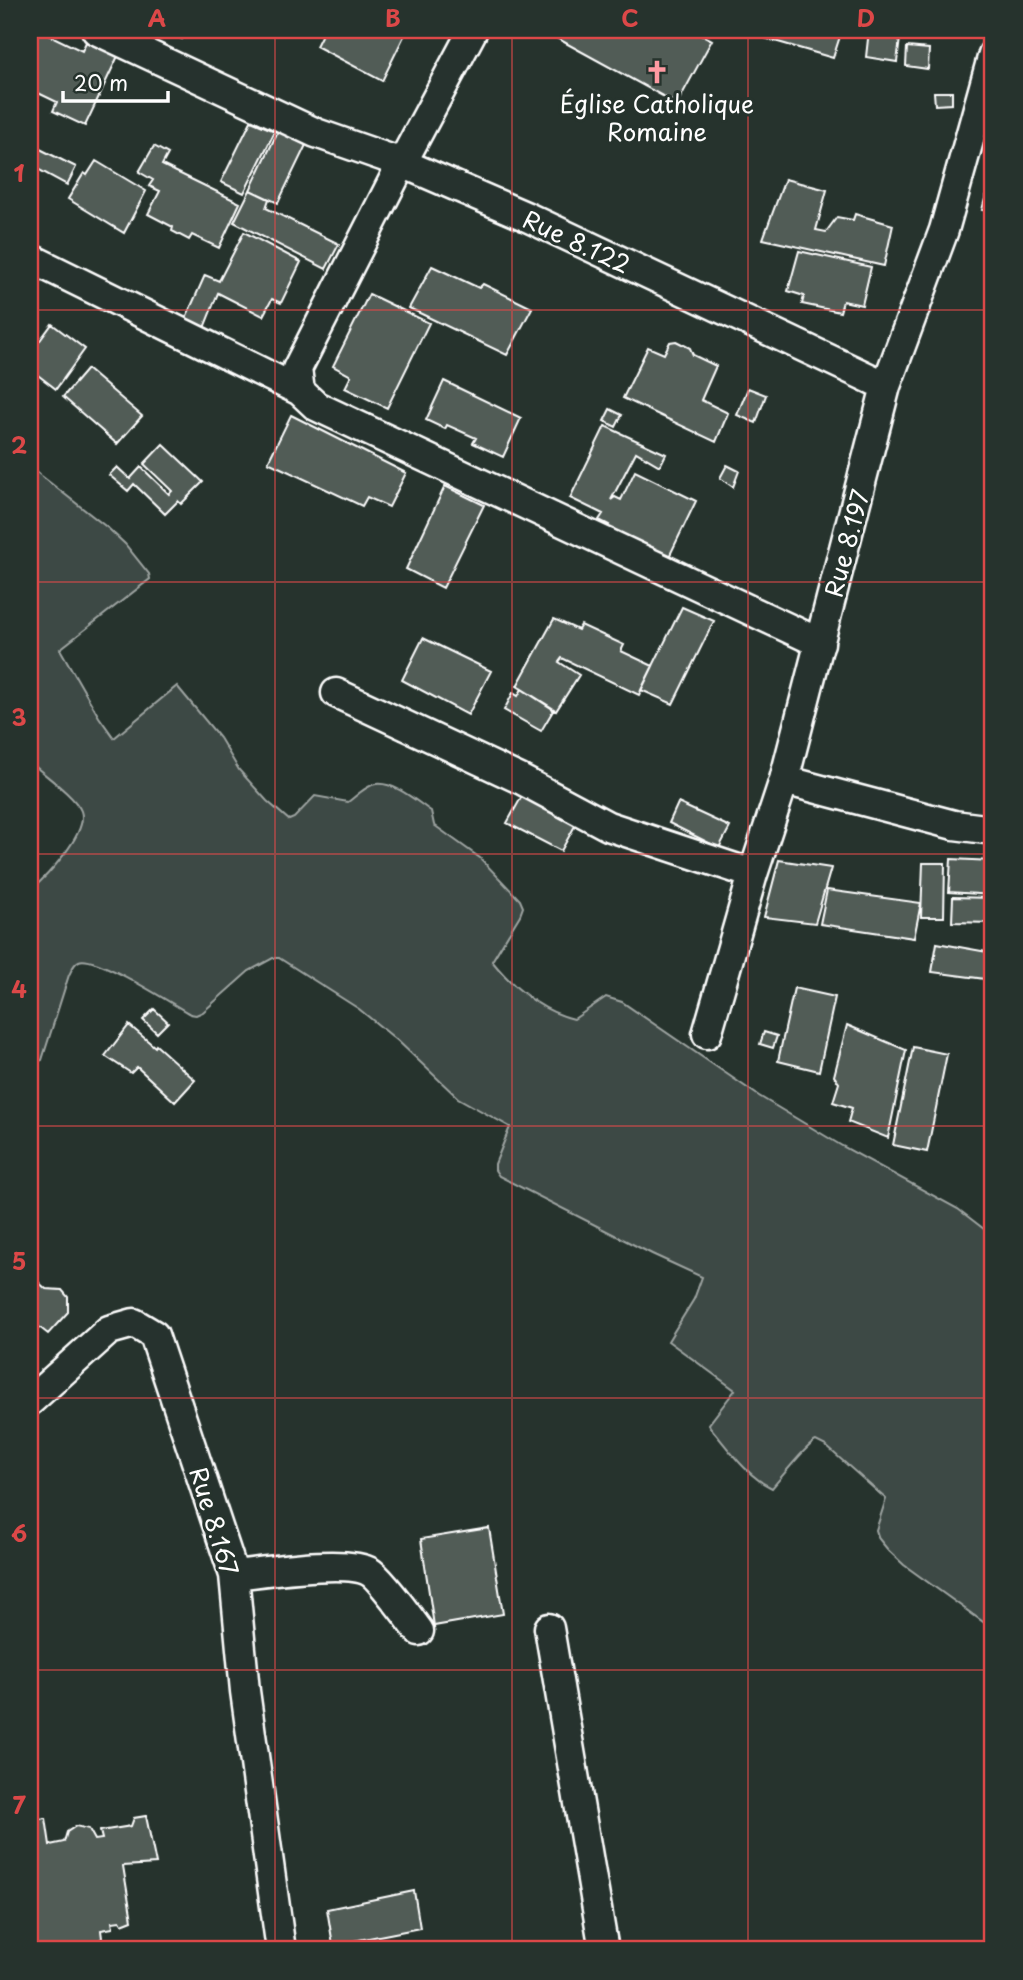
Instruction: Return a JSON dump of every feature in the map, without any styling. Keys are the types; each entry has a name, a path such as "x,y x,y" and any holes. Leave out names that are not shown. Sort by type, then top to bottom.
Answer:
{"street":[{"name":"Rue 8.122","path":"96,30 316,132 402,163 525,216 886,386"},
{"path":"300,391 297,369 473,30"},
{"name":"Rue 8.197","path":"707,1034 753,874 784,780 886,386 944,230 993,54"},
{"path":"30,258 300,391 316,406 820,643"},
{"path":"336,693 520,779 608,825 753,874"},
{"path":"784,780 954,825 993,830"},
{"name":"Rue 8.167","path":"30,1401 108,1330 134,1322 154,1335 234,1575 245,1692 281,1950"},
{"path":"234,1575 342,1566 371,1572 419,1631"},
{"path":"549,1628 604,1950"}],"shaded area":[{"path":"30,467 109,529 149,574 150,579 60,649 114,738 177,686 220,738 239,770 267,801 289,820 315,796 348,802 376,784 391,786 405,793 431,811 434,825 480,858 520,900 523,907 520,915 492,961 528,997 550,1010 574,1019 606,997 622,1002 759,1096 842,1146 958,1209 993,1236 993,1629 904,1565 888,1550 876,1530 886,1499 826,1446 816,1441 812,1443 772,1488 746,1469 710,1427 709,1424 735,1390 668,1341 694,1299 702,1277 499,1176 495,1164 510,1127 458,1098 398,1041 359,1009 279,958 273,958 249,971 203,1012 196,1015 101,965 79,961 69,975 42,1060 37,1062 30,1059 30,891 64,854 79,831 82,820 78,805 30,762"}],"building":[{"path":"30,30 39,30 82,51 86,42 118,56 85,126 53,111 57,102 30,89"},
{"path":"160,30 187,30 182,39"},
{"path":"324,30 407,30 382,81 316,46"},
{"name":"Église Catholique Romaine","path":"542,30 693,30 712,40 677,104"},
{"path":"763,30 842,30 833,58 761,37"},
{"path":"869,30 901,30 897,62 866,57"},
{"path":"907,47 929,49 928,69 906,66"},
{"path":"934,92 952,92 952,104 935,105"},
{"path":"251,121 275,131 244,193 221,182"},
{"path":"278,131 306,145 278,203 250,190"},
{"path":"154,146 168,154 162,165 240,203 219,248 192,235 189,240 172,231 173,227 148,214 160,191 149,186 153,180 139,172"},
{"path":"36,147 76,167 67,185 30,165 30,158"},
{"path":"96,161 146,191 124,233 68,199 84,173 87,175"},
{"path":"785,179 827,190 816,230 826,232 837,217 853,220 855,214 893,225 884,266 763,239"},
{"path":"250,190 269,199 266,208 339,244 326,269 234,222"},
{"path":"986,195 993,196 993,212 982,210"},
{"path":"244,232 301,262 281,303 272,299 263,316 218,293 204,328 185,320 205,275 219,281"},
{"path":"799,251 871,267 862,305 843,301 840,312 802,304 804,296 788,291"},
{"path":"432,266 479,288 483,284 532,308 507,355 409,308"},
{"path":"369,294 429,323 387,408 345,388 351,376 333,366"},
{"path":"52,324 85,349 56,389 30,369 30,354"},
{"path":"676,341 690,348 693,355 716,366 701,400 728,413 716,442 623,398 648,347 664,354 670,342"},
{"path":"87,369 142,416 117,444 63,397"},
{"path":"444,381 521,418 503,457 473,443 476,438 447,425 445,429 426,420"},
{"path":"748,388 766,395 756,423 737,415"},
{"path":"610,409 622,415 616,427 604,421"},
{"path":"291,415 406,473 389,507 367,497 362,506 268,462"},
{"path":"605,426 666,454 660,466 636,452 611,500 615,497 621,500 635,471 696,501 669,557 608,528 609,525 599,520 603,514 570,498"},
{"path":"163,444 203,482 181,504 178,501 165,514 134,484 128,491 109,475 117,467 130,479 141,467 169,494 172,491 144,464"},
{"path":"727,465 739,471 733,487 720,478"},
{"path":"445,486 484,505 443,588 406,569"},
{"path":"682,607 714,621 673,704 641,690"},
{"path":"554,619 578,630 581,625 624,645 621,651 653,666 639,695 562,658 559,662 579,675 556,711 517,686"},
{"path":"423,638 491,671 468,715 402,680"},
{"path":"522,689 554,709 541,731 504,710 513,693 518,696"},
{"path":"522,796 576,824 561,851 507,823"},
{"path":"678,803 730,827 719,848 669,823"},
{"path":"951,859 993,861 993,895 949,892"},
{"path":"779,860 831,868 815,923 764,917"},
{"path":"923,863 945,863 944,917 921,917"},
{"path":"827,890 921,903 914,938 820,924"},
{"path":"953,897 992,898 992,923 952,922"},
{"path":"937,943 993,953 993,980 932,972"},
{"path":"794,988 835,997 819,1071 778,1061"},
{"path":"154,1009 168,1022 157,1033 143,1020"},
{"path":"129,1025 195,1080 175,1102 137,1067 131,1073 105,1056"},
{"path":"847,1025 906,1050 888,1138 848,1122 852,1108 833,1102 839,1083 834,1076"},
{"path":"764,1032 777,1036 773,1048 760,1044"},
{"path":"913,1047 947,1054 927,1152 893,1145"},
{"path":"36,1280 46,1289 62,1290 68,1297 68,1312 48,1334 38,1326 30,1335 30,1283 32,1285"},
{"path":"489,1528 503,1614 434,1626 421,1539"},
{"path":"146,1816 156,1864 123,1866 132,1920 122,1924 120,1921 112,1922 113,1928 101,1930 102,1938 88,1950 30,1950 30,1820 46,1818 50,1845 64,1842 67,1832 76,1826 89,1829 95,1840 102,1839 100,1831 131,1826 134,1818"},
{"path":"414,1891 420,1928 333,1945 327,1909"}],"place":[{"name":"Église Catholique Romaine","path":"657,72"}]}
